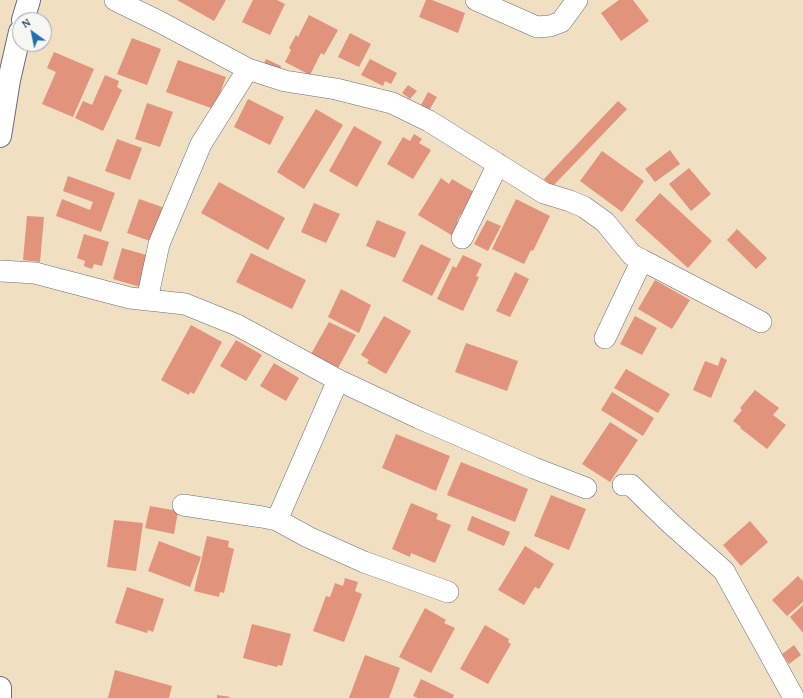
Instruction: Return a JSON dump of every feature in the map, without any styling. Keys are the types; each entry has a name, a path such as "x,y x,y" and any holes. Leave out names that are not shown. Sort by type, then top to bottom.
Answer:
{"main road":[{"path":"25,12 29,0"},
{"path":"0,136 9,80 15,52"},
{"path":"0,688 0,698"}],"street":[{"path":"115,0 248,69 286,81 336,88 392,103 429,121 544,193 584,207 605,222 632,255 761,322"},
{"path":"476,0 537,27 550,26 561,22 577,0"},
{"path":"147,300 159,244 201,144 248,69"},
{"path":"462,238 498,164"},
{"path":"604,338 642,260"},
{"path":"0,272 34,273 130,298 185,304 237,325 338,380 426,421 534,468 586,488"},
{"path":"277,520 338,380"},
{"path":"623,485 631,485 670,523 724,571 794,698"},
{"path":"184,505 277,520 308,537 364,562 448,592"}],"building":[{"path":"177,0 226,0 214,21"},
{"path":"253,0 277,0 285,4 270,35 242,22"},
{"path":"426,0 432,0 465,13 458,33 419,17"},
{"path":"619,0 633,0 649,21 621,41 601,13"},
{"path":"309,15 338,30 324,55 321,53 310,75 285,62 291,50 289,48 296,35 298,37"},
{"path":"350,33 371,44 359,67 338,57"},
{"path":"132,38 161,49 147,85 117,74"},
{"path":"54,52 94,69 73,117 42,104 56,72 47,68"},
{"path":"266,59 281,66 276,77 261,70"},
{"path":"370,59 397,73 391,84 385,81 383,86 361,75"},
{"path":"178,60 226,77 214,109 166,92"},
{"path":"105,75 119,81 117,87 122,90 103,131 75,118 83,101 92,105"},
{"path":"408,85 417,91 410,99 402,93"},
{"path":"428,92 437,97 428,112 420,107"},
{"path":"248,99 284,117 270,145 234,127"},
{"path":"618,101 627,109 552,187 544,179"},
{"path":"147,103 173,112 160,147 135,139"},
{"path":"316,109 343,125 304,189 277,172"},
{"path":"354,126 382,142 357,187 329,171"},
{"path":"414,134 422,139 419,143 431,150 413,179 387,164 403,137 410,141"},
{"path":"117,139 142,148 130,180 105,171"},
{"path":"670,150 680,164 655,182 645,169"},
{"path":"602,151 644,181 622,212 580,181"},
{"path":"689,168 711,194 691,211 669,184"},
{"path":"68,176 115,193 101,232 56,216 62,199 90,210 93,202 63,191"},
{"path":"441,178 449,184 452,179 474,192 467,216 461,214 457,221 460,223 453,236 418,215"},
{"path":"219,182 285,218 268,250 201,213"},
{"path":"660,193 712,241 688,268 635,220"},
{"path":"139,199 165,208 153,242 127,233"},
{"path":"516,199 550,216 533,251 531,250 524,264 492,249"},
{"path":"314,203 340,214 326,243 301,232"},
{"path":"27,216 44,217 40,262 23,260"},
{"path":"377,220 406,232 395,258 366,246"},
{"path":"487,220 501,226 488,251 474,244"},
{"path":"737,229 767,258 756,269 727,240"},
{"path":"84,234 109,242 102,266 94,264 92,269 84,266 85,261 77,258"},
{"path":"421,244 451,259 432,296 402,281"},
{"path":"122,248 153,257 144,288 113,279"},
{"path":"251,253 306,280 292,309 236,282"},
{"path":"463,255 482,264 476,276 479,277 463,311 437,299 453,266 456,268"},
{"path":"515,272 529,279 510,317 496,311"},
{"path":"655,280 690,300 672,329 638,309"},
{"path":"341,289 371,305 359,333 328,317"},
{"path":"384,316 411,331 386,374 367,363 369,360 361,355"},
{"path":"635,316 657,328 642,355 620,344"},
{"path":"329,322 356,335 338,368 311,354"},
{"path":"191,325 222,342 194,394 190,392 189,395 161,380"},
{"path":"236,340 262,355 246,381 220,366"},
{"path":"466,343 518,361 507,391 455,372"},
{"path":"721,357 727,360 711,398 693,390 705,361 718,366"},
{"path":"274,363 299,378 286,401 260,386"},
{"path":"626,369 670,394 658,413 614,388"},
{"path":"755,390 779,408 773,415 786,425 767,449 733,421 742,410 740,408"},
{"path":"612,392 654,418 643,436 601,410"},
{"path":"610,422 638,440 610,482 582,464"},
{"path":"396,434 450,456 436,491 382,468"},
{"path":"461,462 528,489 515,522 447,495"},
{"path":"551,495 586,509 569,550 534,536"},
{"path":"411,503 438,514 436,519 451,525 435,563 411,553 410,557 392,549"},
{"path":"150,506 178,511 174,534 145,528"},
{"path":"472,516 510,532 504,546 467,530"},
{"path":"114,520 143,523 136,571 107,567"},
{"path":"750,521 768,542 741,566 723,545"},
{"path":"207,536 229,541 228,547 234,549 224,593 220,592 219,597 194,591"},
{"path":"159,541 201,557 190,587 148,571"},
{"path":"525,546 554,564 539,589 535,587 524,605 498,590"},
{"path":"798,576 803,581 803,602 787,616 772,600"},
{"path":"345,578 358,582 355,591 362,594 344,642 313,631 326,596 330,597 335,583 343,586"},
{"path":"127,587 164,599 153,632 148,630 147,633 115,623"},
{"path":"803,605 803,633 790,617"},
{"path":"425,608 446,620 444,623 455,628 431,673 399,657"},
{"path":"252,624 291,634 282,666 278,665 277,667 243,658"},
{"path":"485,625 509,639 508,642 511,644 488,684 460,669"},
{"path":"794,645 801,655 789,664 782,654"},
{"path":"365,655 400,668 389,698 349,698"},
{"path":"115,670 172,686 169,698 108,698"},
{"path":"421,679 454,695 453,698 418,698 413,696"},
{"path":"217,695 230,697 217,698"}]}
